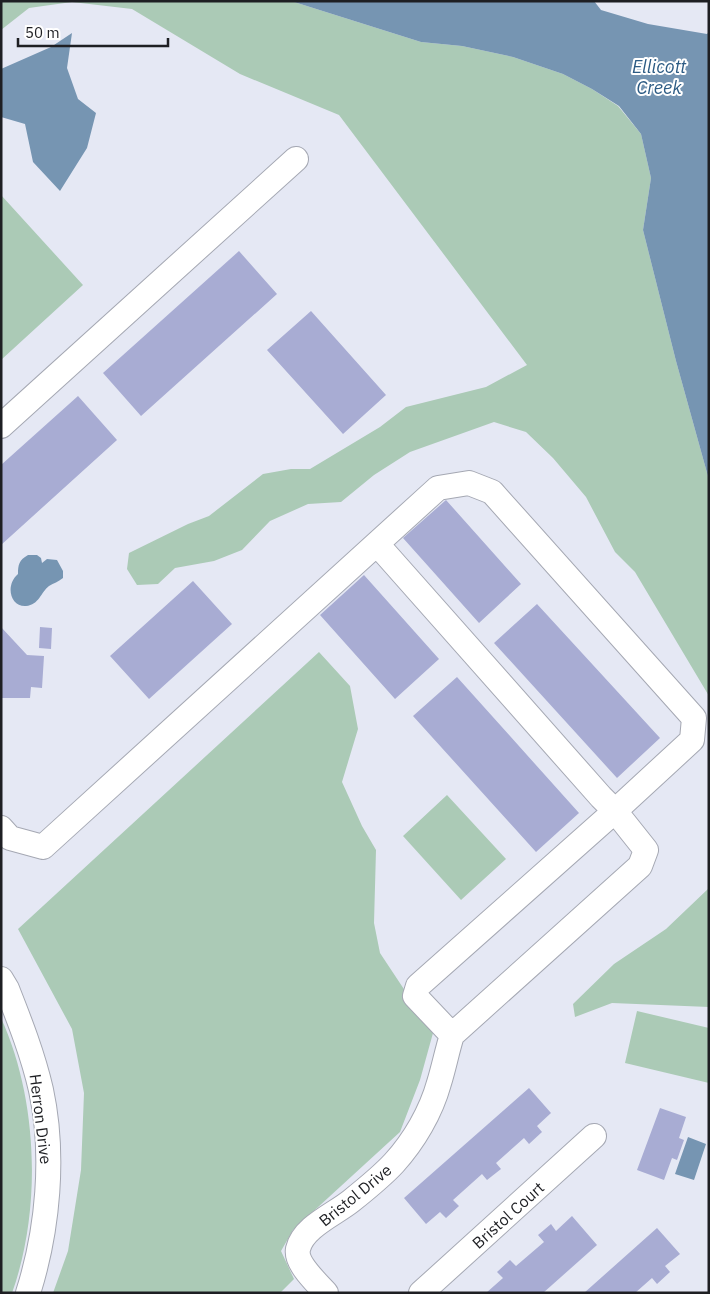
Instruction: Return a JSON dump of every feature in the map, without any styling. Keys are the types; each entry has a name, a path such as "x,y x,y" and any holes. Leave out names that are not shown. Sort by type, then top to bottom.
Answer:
{"street":[{"path":"1,426 296,158"},
{"path":"1,828 10,838 43,847 376,544 438,488 469,483 492,492 694,718 692,740 615,811 418,986 415,996 452,1035 640,866 646,850 615,811 376,544"},
{"name":"Herron Drive","path":"1,979 7,989 34,1063 41,1092 47,1141 46,1210 35,1271 28,1293"},
{"name":"Bristol Drive","path":"326,1293 310,1275 299,1258 298,1249 304,1237 320,1222 351,1202 394,1162 422,1125 439,1084 452,1035"},
{"name":"Bristol Court","path":"421,1293 594,1136"}],"green space":[{"path":"1,1 291,1 421,42 462,46 513,57 563,74 592,89 618,106 641,134 651,178 643,230 676,361 709,480 709,696 635,572 615,552 586,497 553,458 526,432 494,422 410,452 374,475 341,502 308,504 270,521 242,550 214,561 175,568 158,584 137,585 127,569 129,553 188,524 209,516 263,474 291,469 310,469 380,427 406,407 486,387 527,365 339,115 240,74 132,9 72,2 29,8 1,30"},
{"path":"1,195 83,285 1,360"},
{"path":"319,652 350,686 358,729 342,782 362,826 376,850 374,923 380,953 433,1033 420,1080 400,1132 293,1230 281,1251 294,1279 280,1293 53,1293 68,1251 81,1170 84,1093 72,1029 18,929"},
{"path":"447,795 506,859 461,900 403,836"},
{"path":"709,888 709,1007 612,1003 575,1017 573,1004 614,964 666,929"},
{"path":"637,1011 709,1028 709,1083 625,1063"},
{"path":"1,1018 23,1083 29,1118 32,1154 28,1226 22,1260 12,1293 1,1293"}],"water":[{"name":"Ellicott Creek","path":"291,1 594,1 601,10 648,24 707,34 709,32 709,480 676,361 643,230 651,178 641,134 619,106 563,74 513,57 462,46 421,42"},
{"path":"72,33 67,68 78,99 96,113 87,148 60,191 33,162 25,124 1,117 1,69 51,47"},
{"path":"28,555 37,555 41,558 42,563 47,559 57,560 63,571 63,578 49,586 37,601 26,606 16,603 11,594 11,589 14,579 18,574 20,563"},
{"path":"688,1137 706,1144 694,1180 675,1174"}],"building":[{"path":"239,251 277,294 141,416 103,373"},
{"path":"311,311 386,395 343,434 267,350"},
{"path":"78,396 117,440 1,545 1,465"},
{"path":"446,500 521,584 479,623 403,538"},
{"path":"364,575 439,659 395,699 320,615"},
{"path":"193,581 232,624 149,699 110,656"},
{"path":"537,604 660,738 617,778 494,643"},
{"path":"1,627 27,655 44,656 42,688 31,687 30,698 1,698"},
{"path":"40,627 52,628 51,649 39,648"},
{"path":"457,677 579,813 536,852 413,716"},
{"path":"529,1088 551,1113 537,1126 542,1132 529,1144 524,1138 496,1163 501,1169 487,1180 482,1174 453,1200 459,1206 446,1218 440,1212 426,1224 404,1198"},
{"path":"660,1108 686,1117 679,1138 684,1140 677,1160 672,1158 664,1180 637,1170"},
{"path":"572,1216 597,1245 543,1293 486,1293 503,1278 497,1272 510,1260 516,1266 544,1242 538,1235 551,1224 556,1231"},
{"path":"657,1228 680,1254 665,1266 670,1272 657,1284 652,1278 635,1293 584,1293"}]}
